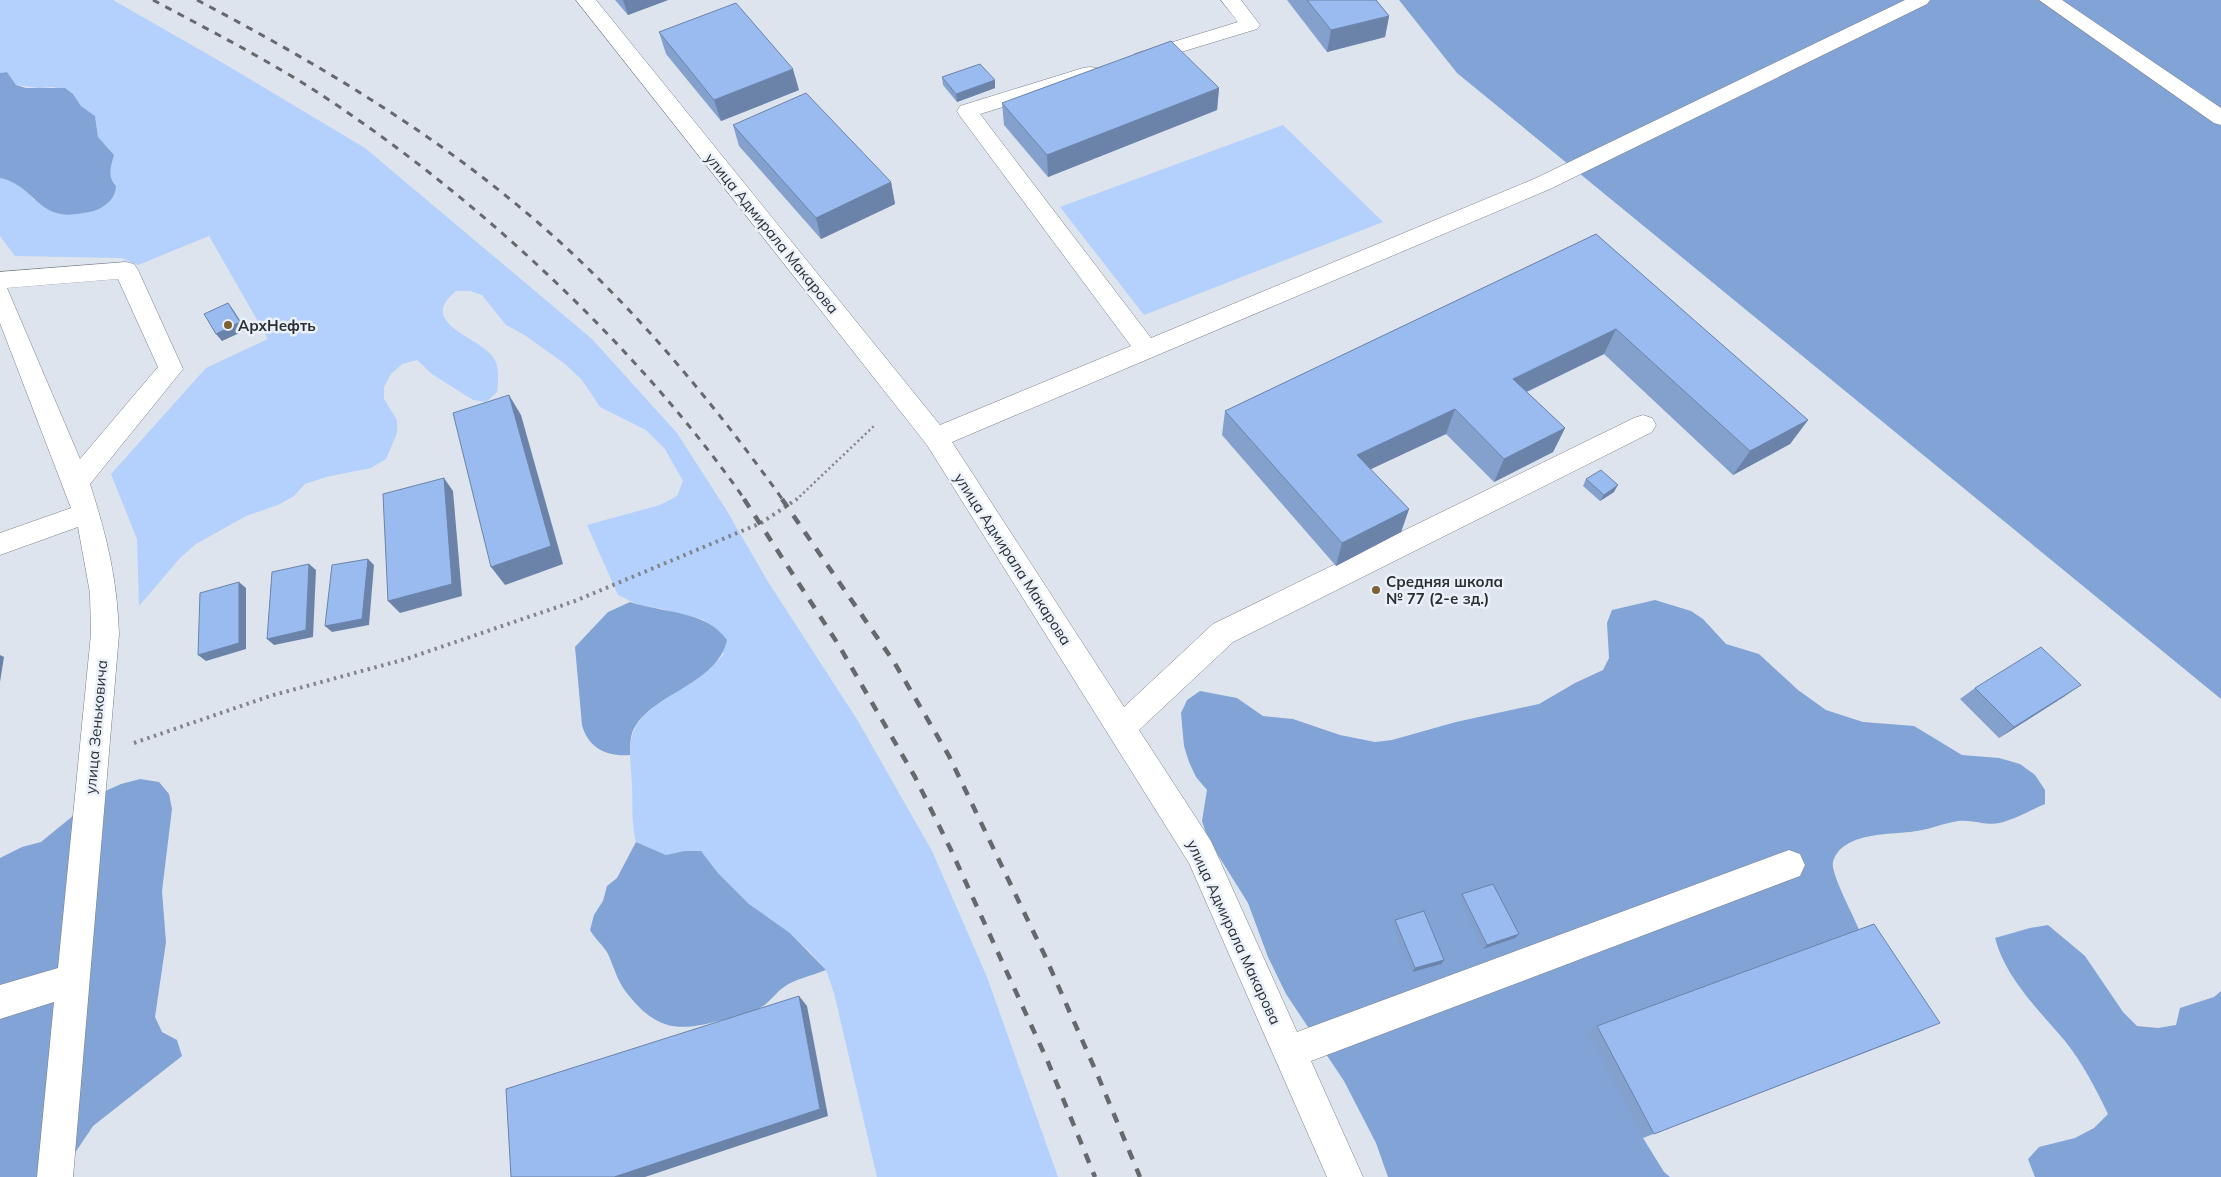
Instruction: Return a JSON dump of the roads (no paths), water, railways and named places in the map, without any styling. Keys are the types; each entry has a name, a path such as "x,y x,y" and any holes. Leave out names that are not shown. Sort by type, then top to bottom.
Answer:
{"street":[{"name":"улица Адмирала Макарова","path":"586,0 936,438 1200,852 1345,1177"},
{"path":"1147,350 967,111 1250,24 1231,0"},
{"path":"936,438 1542,184 1920,0"},
{"path":"2049,0 2221,118"},
{"path":"0,280 126,270 171,369 76,482"},
{"name":"улица Зеньковича","path":"0,294 87,513 94,537 104,602 105,634 55,1177"},
{"path":"1121,728 1223,633 1643,425"},
{"path":"0,544 87,513"},
{"path":"1289,1052 1789,865"},
{"path":"0,1002 73,980"}],"railway":[{"path":"153,0 314,90 374,131 434,176 492,224 603,329 702,442 745,500"},
{"path":"197,0 282,46 406,122 522,209 594,275 662,346 724,421 783,500"},
{"path":"744,499 838,644 915,777 951,850 1048,1062 1095,1177"},
{"path":"782,499 894,662 949,756 1045,956 1140,1177"}],"place":[{"name":"АрхНефть","path":"228,325"},
{"name":"Средняя школа № 77 (2-е зд.)","path":"1376,590"}]}
